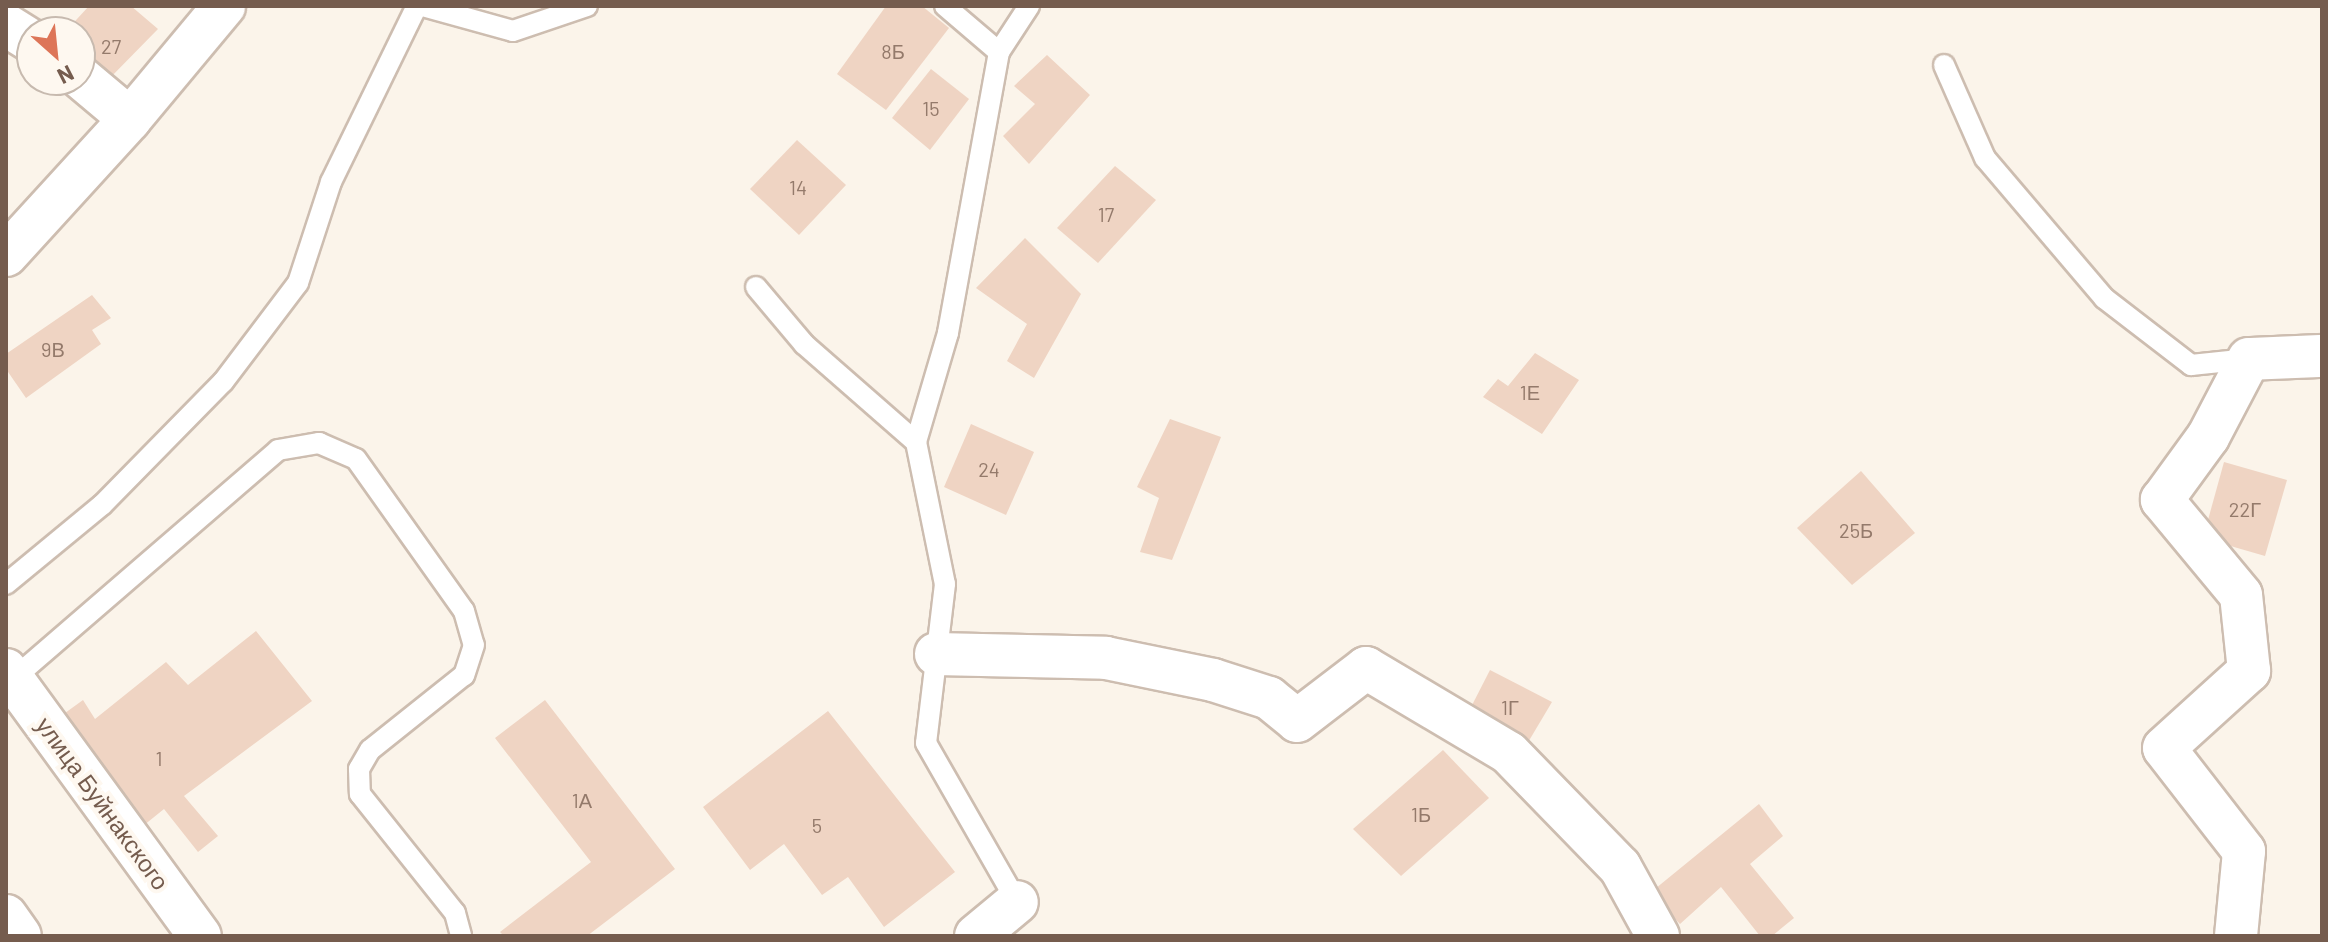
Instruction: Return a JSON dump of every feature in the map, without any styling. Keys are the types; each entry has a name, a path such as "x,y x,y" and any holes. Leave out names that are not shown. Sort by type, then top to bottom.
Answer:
{"street":[{"path":"6,255 130,119 224,6"},
{"path":"96,90 130,119"},
{"path":"2236,936 2244,851 2164,748 2249,671 2241,595 2162,500 2208,437 2249,359 2322,356"},
{"path":"936,654 1106,658 1255,693 1297,721 1366,668 1509,753 1620,867 1658,936"},
{"name":"улица Буйнакского","path":"9,675 200,936"},
{"path":"976,936 1017,902"},
{"path":"6,916 20,936"}],"lane":[{"path":"6,584 102,505 223,382 298,283 331,182 417,6"},
{"path":"423,6 513,31 587,6"},
{"path":"945,6 999,52"},
{"path":"1017,902 926,743 945,584 916,442 948,333 999,52 1029,6"},
{"path":"1944,65 1985,158 2104,298 2191,365 2249,359"},
{"path":"756,287 804,344 916,442"},
{"path":"9,675 278,450 319,443 356,459 464,611 474,645 464,675 370,750 359,769 360,794 455,913 461,936"}],"building":[{"path":"89,6 131,6 158,29 107,81 96,72 96,16 80,16"},
{"path":"886,6 922,6 949,28 886,110 837,74"},
{"path":"1047,55 1090,95 1029,164 1003,136 1035,104 1014,86"},
{"path":"931,69 969,99 930,150 892,118"},
{"path":"797,140 846,185 799,235 750,189"},
{"path":"1115,166 1156,200 1098,263 1057,228"},
{"path":"1025,238 1081,294 1034,378 1007,361 1027,324 976,288"},
{"path":"92,295 111,318 92,330 101,344 26,398 6,369 6,354"},
{"path":"1535,353 1579,380 1542,434 1483,397 1498,379 1508,386"},
{"path":"1170,419 1221,437 1172,560 1140,552 1159,498 1137,487"},
{"path":"971,424 1034,452 1006,515 944,487"},
{"path":"2224,462 2287,480 2265,556 2203,538"},
{"path":"1861,471 1915,533 1852,585 1797,528"},
{"path":"256,631 312,701 184,796 218,836 198,852 164,809 138,830 54,721 83,700 95,719 166,662 188,685"},
{"path":"1490,670 1552,702 1527,744 1468,713"},
{"path":"545,700 675,869 587,936 504,936 500,932 591,862 495,738"},
{"path":"828,711 955,872 884,927 848,877 822,895 784,844 750,870 703,807"},
{"path":"1443,750 1489,798 1401,876 1353,829"},
{"path":"1759,804 1783,836 1750,864 1794,918 1772,936 1760,936 1721,887 1680,924 1650,893"}]}
